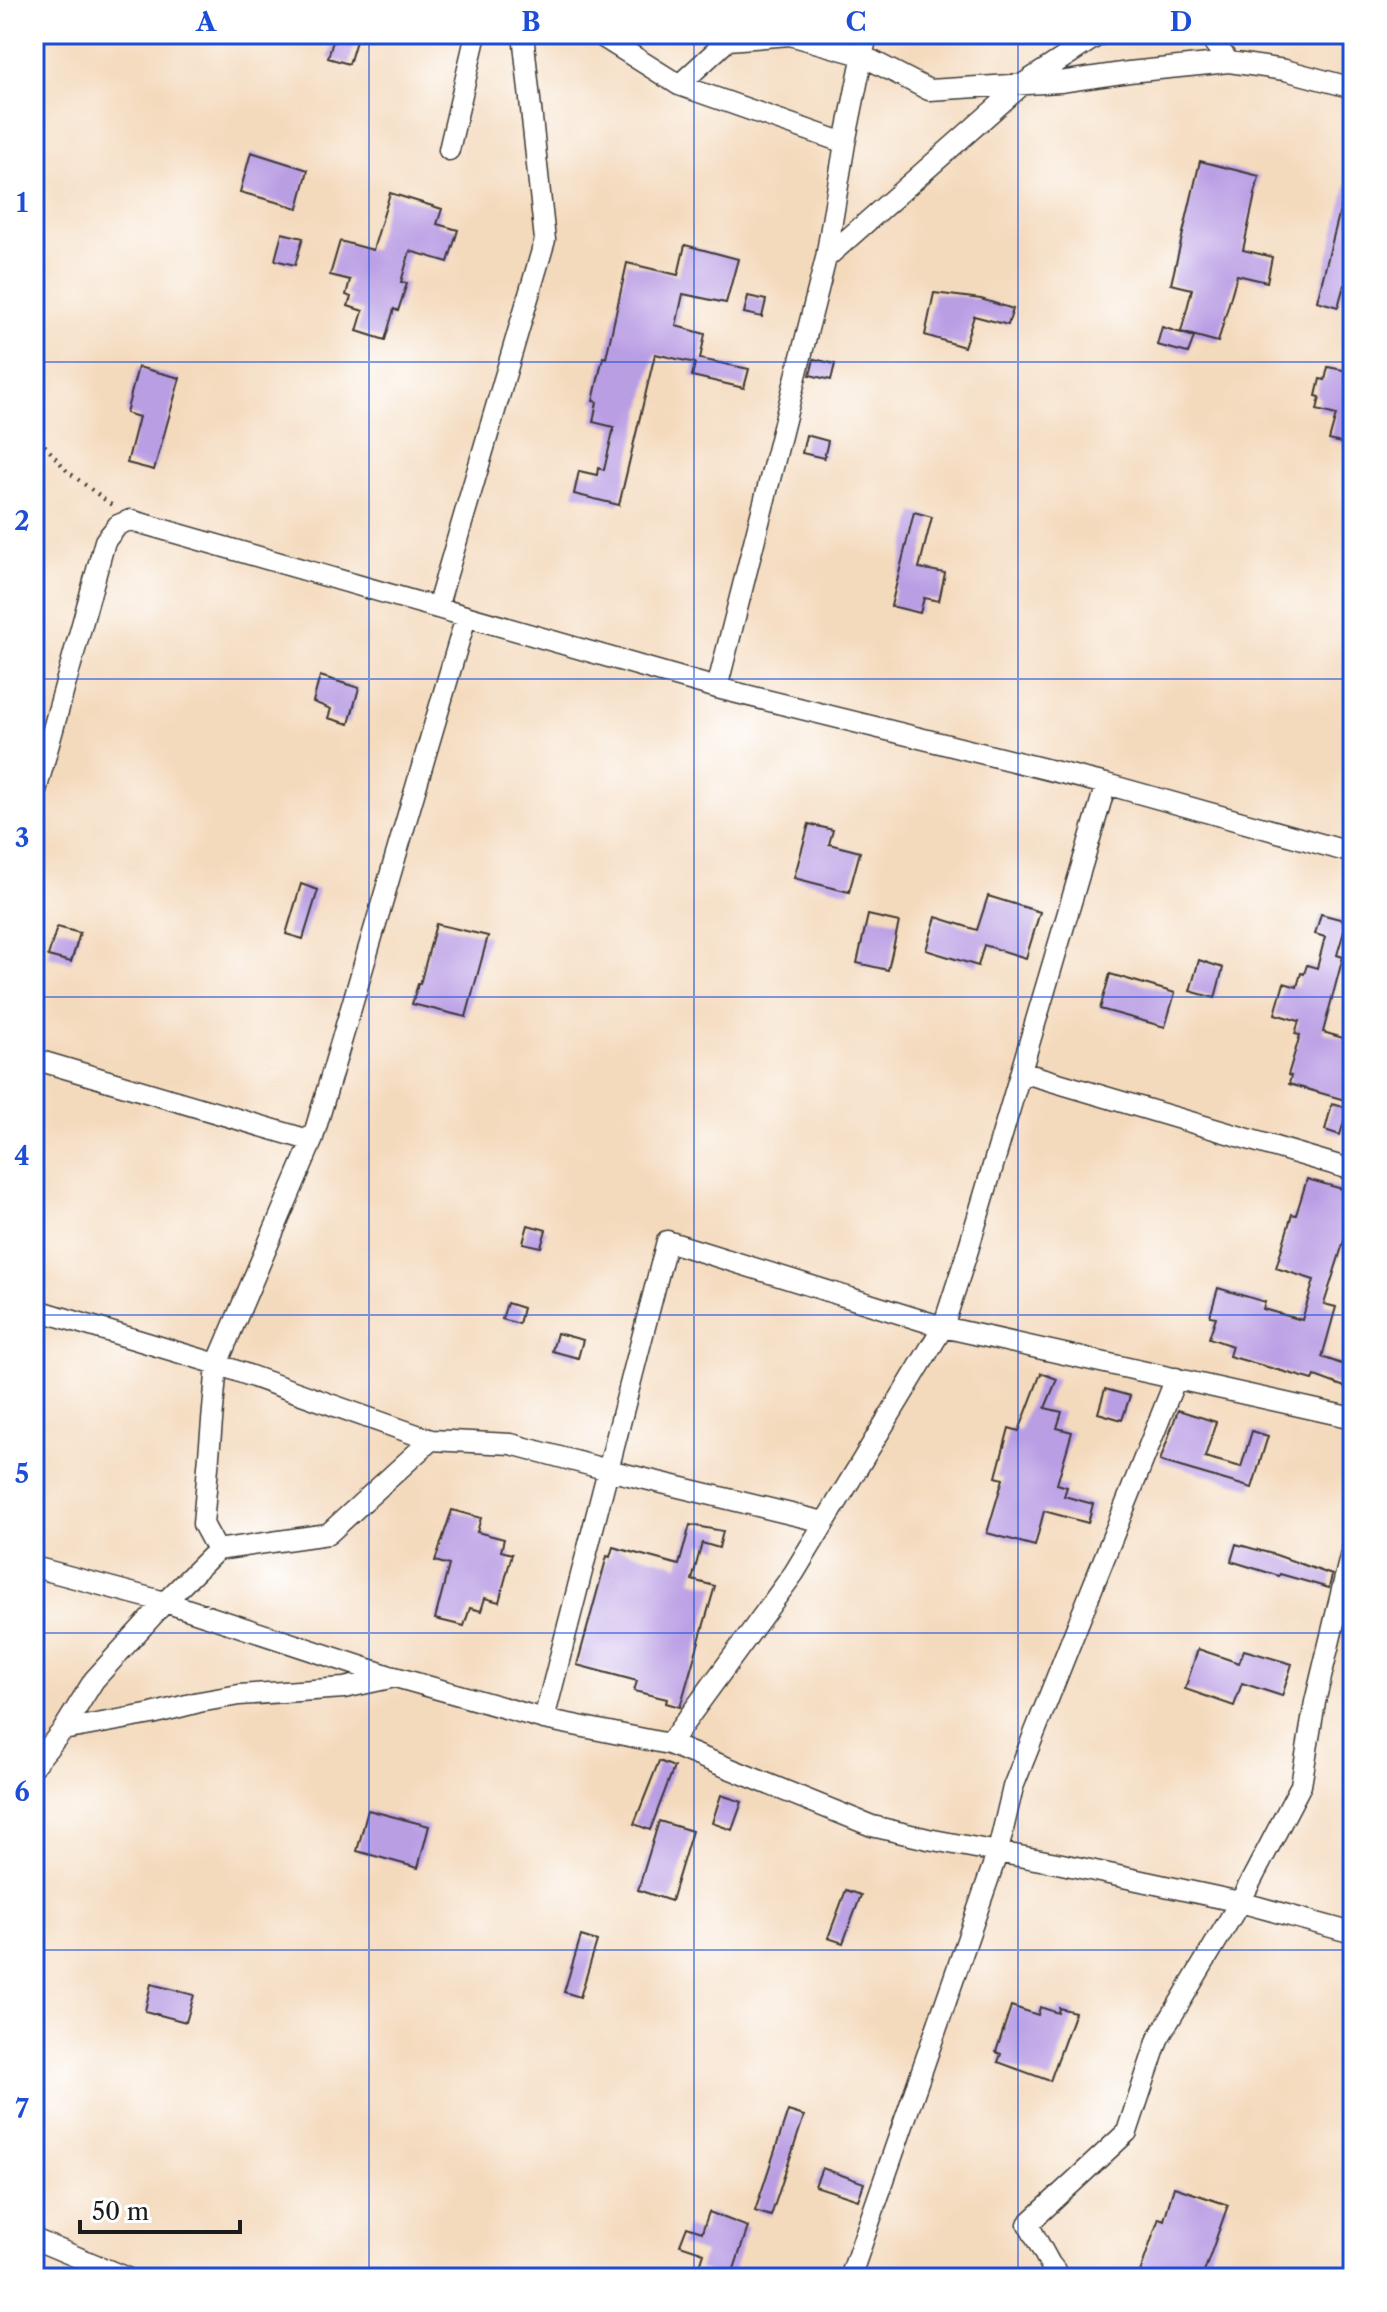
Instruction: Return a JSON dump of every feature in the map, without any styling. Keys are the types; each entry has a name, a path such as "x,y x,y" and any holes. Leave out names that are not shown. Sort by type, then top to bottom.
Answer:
{"street":[{"path":"449,150 476,34"},
{"path":"437,608 545,240 523,34"},
{"path":"598,34 679,85 845,143"},
{"path":"717,688 826,258 867,34"},
{"path":"826,258 1023,84 1100,34"},
{"path":"1207,34 1229,62"},
{"path":"679,85 728,40 790,35 861,55 929,90 1023,84 1229,62 1285,70 1353,88"},
{"path":"34,798 105,541 118,525 130,520 717,688 1106,784 1353,853"},
{"path":"217,1550 203,1524 217,1364 312,1141 466,617"},
{"path":"669,1744 794,1573 943,1327 1106,784"},
{"path":"34,1059 312,1141"},
{"path":"1021,1072 1353,1170"},
{"path":"544,1719 667,1241 943,1327 1353,1418"},
{"path":"34,1309 217,1364 431,1440 511,1444 824,1522"},
{"path":"850,2278 998,1851 1013,1787 1176,1378"},
{"path":"34,1765 63,1730 94,1680 217,1550 328,1534 431,1440"},
{"path":"1061,2278 1028,2224 1127,2132 1158,2039 1240,1902 1301,1785 1315,1702 1353,1544"},
{"path":"34,1567 165,1602 395,1677 544,1719 669,1744 872,1826 1240,1902 1353,1933"},
{"path":"63,1730 239,1695 344,1688 395,1677"},
{"path":"34,2239 127,2278"}],"path":[{"path":"34,433 67,471 130,520"}],"building":[{"path":"335,34 358,34 349,64 328,58"},
{"path":"251,152 308,170 298,208 240,192"},
{"path":"1200,161 1259,176 1243,250 1272,257 1267,282 1237,275 1218,342 1181,332 1192,289 1171,284"},
{"path":"1347,183 1353,184 1353,288 1344,285 1338,307 1317,301"},
{"path":"390,193 442,209 437,224 458,230 448,262 410,251 401,282 407,283 398,311 394,309 385,340 357,331 363,311 348,306 351,297 346,295 350,280 330,275 340,241 373,250"},
{"path":"282,233 303,238 295,265 275,260"},
{"path":"685,245 738,259 726,303 683,294 676,326 705,334 700,359 749,369 744,388 692,376 695,363 655,354 619,505 574,494 579,471 597,475 598,468 604,470 614,427 593,422 597,402 593,401 627,263 678,275"},
{"path":"934,293 981,299 1013,309 1008,325 974,316 964,347 925,335"},
{"path":"748,296 766,300 762,317 744,313"},
{"path":"1162,327 1194,337 1188,353 1157,345"},
{"path":"814,359 835,364 831,380 810,375"},
{"path":"138,367 180,378 154,470 127,463 139,417 126,413"},
{"path":"1328,367 1353,372 1353,446 1329,440 1336,415 1317,410 1320,379 1325,380"},
{"path":"806,435 828,441 824,458 802,453"},
{"path":"914,512 932,517 919,568 945,573 939,601 924,598 920,613 891,606"},
{"path":"320,676 359,688 349,724 328,718 331,709 313,702"},
{"path":"809,824 833,830 829,844 860,852 849,892 794,878"},
{"path":"301,884 318,890 303,939 286,934"},
{"path":"988,896 1040,912 1026,958 984,945 978,966 926,950 936,917 977,930"},
{"path":"1321,914 1347,921 1337,955 1343,957 1323,1032 1353,1041 1353,1070 1345,1100 1289,1084 1291,1076 1288,1075 1300,1035 1295,1034 1299,1021 1275,1014 1284,983 1297,987 1307,965 1317,968 1325,937 1315,934"},
{"path":"868,915 899,922 888,970 857,963"},
{"path":"436,924 488,936 466,1017 412,1004"},
{"path":"57,927 80,933 71,962 48,956"},
{"path":"1199,960 1223,968 1215,998 1190,991"},
{"path":"1110,974 1175,993 1165,1027 1100,1009"},
{"path":"1332,1104 1348,1108 1340,1135 1325,1130"},
{"path":"1307,1179 1353,1192 1353,1212 1324,1304 1336,1307 1322,1357 1353,1368 1353,1390 1315,1376 1313,1380 1229,1356 1232,1346 1209,1338 1216,1317 1210,1316 1218,1288 1265,1302 1263,1309 1302,1320 1314,1280 1276,1268 1292,1214 1296,1215"},
{"path":"528,1225 546,1230 541,1247 523,1243"},
{"path":"507,1303 523,1308 519,1324 502,1319"},
{"path":"557,1333 583,1340 578,1358 552,1351"},
{"path":"1041,1373 1057,1379 1045,1408 1062,1412 1057,1428 1072,1432 1057,1484 1067,1487 1064,1496 1093,1504 1088,1523 1044,1511 1035,1546 987,1533 1003,1479 996,1477 1009,1428 1019,1431"},
{"path":"1105,1389 1130,1396 1122,1420 1098,1413"},
{"path":"1178,1410 1216,1422 1205,1457 1241,1467 1252,1431 1268,1436 1252,1488 1160,1461"},
{"path":"452,1510 481,1518 477,1532 504,1539 501,1551 512,1554 499,1602 485,1598 481,1611 470,1608 464,1626 435,1619 449,1565 435,1561"},
{"path":"690,1525 723,1531 719,1548 702,1543 692,1580 715,1586 680,1707 666,1703 667,1699 634,1691 637,1681 577,1665 607,1556 610,1557 613,1547 679,1565"},
{"path":"1236,1544 1332,1575 1329,1588 1231,1561"},
{"path":"1198,1649 1239,1663 1244,1650 1292,1664 1282,1696 1242,1683 1234,1706 1185,1689"},
{"path":"659,1761 674,1767 650,1830 634,1824"},
{"path":"721,1795 742,1802 732,1830 712,1823"},
{"path":"368,1810 429,1826 418,1868 357,1851"},
{"path":"659,1821 692,1831 671,1901 638,1890"},
{"path":"846,1890 861,1895 843,1943 828,1938"},
{"path":"581,1936 597,1941 580,1997 564,1992"},
{"path":"151,1984 194,1995 186,2022 145,2011"},
{"path":"1011,2006 1038,2015 1040,2007 1058,2013 1059,2008 1075,2012 1050,2081 998,2062 1001,2054 996,2052"},
{"path":"788,2111 804,2116 771,2216 755,2211"},
{"path":"822,2168 864,2183 858,2200 815,2186"},
{"path":"1174,2187 1228,2205 1202,2278 1138,2278 1159,2218 1164,2220"},
{"path":"709,2212 748,2227 731,2278 699,2269 704,2253 680,2245 687,2227 702,2232"}]}
